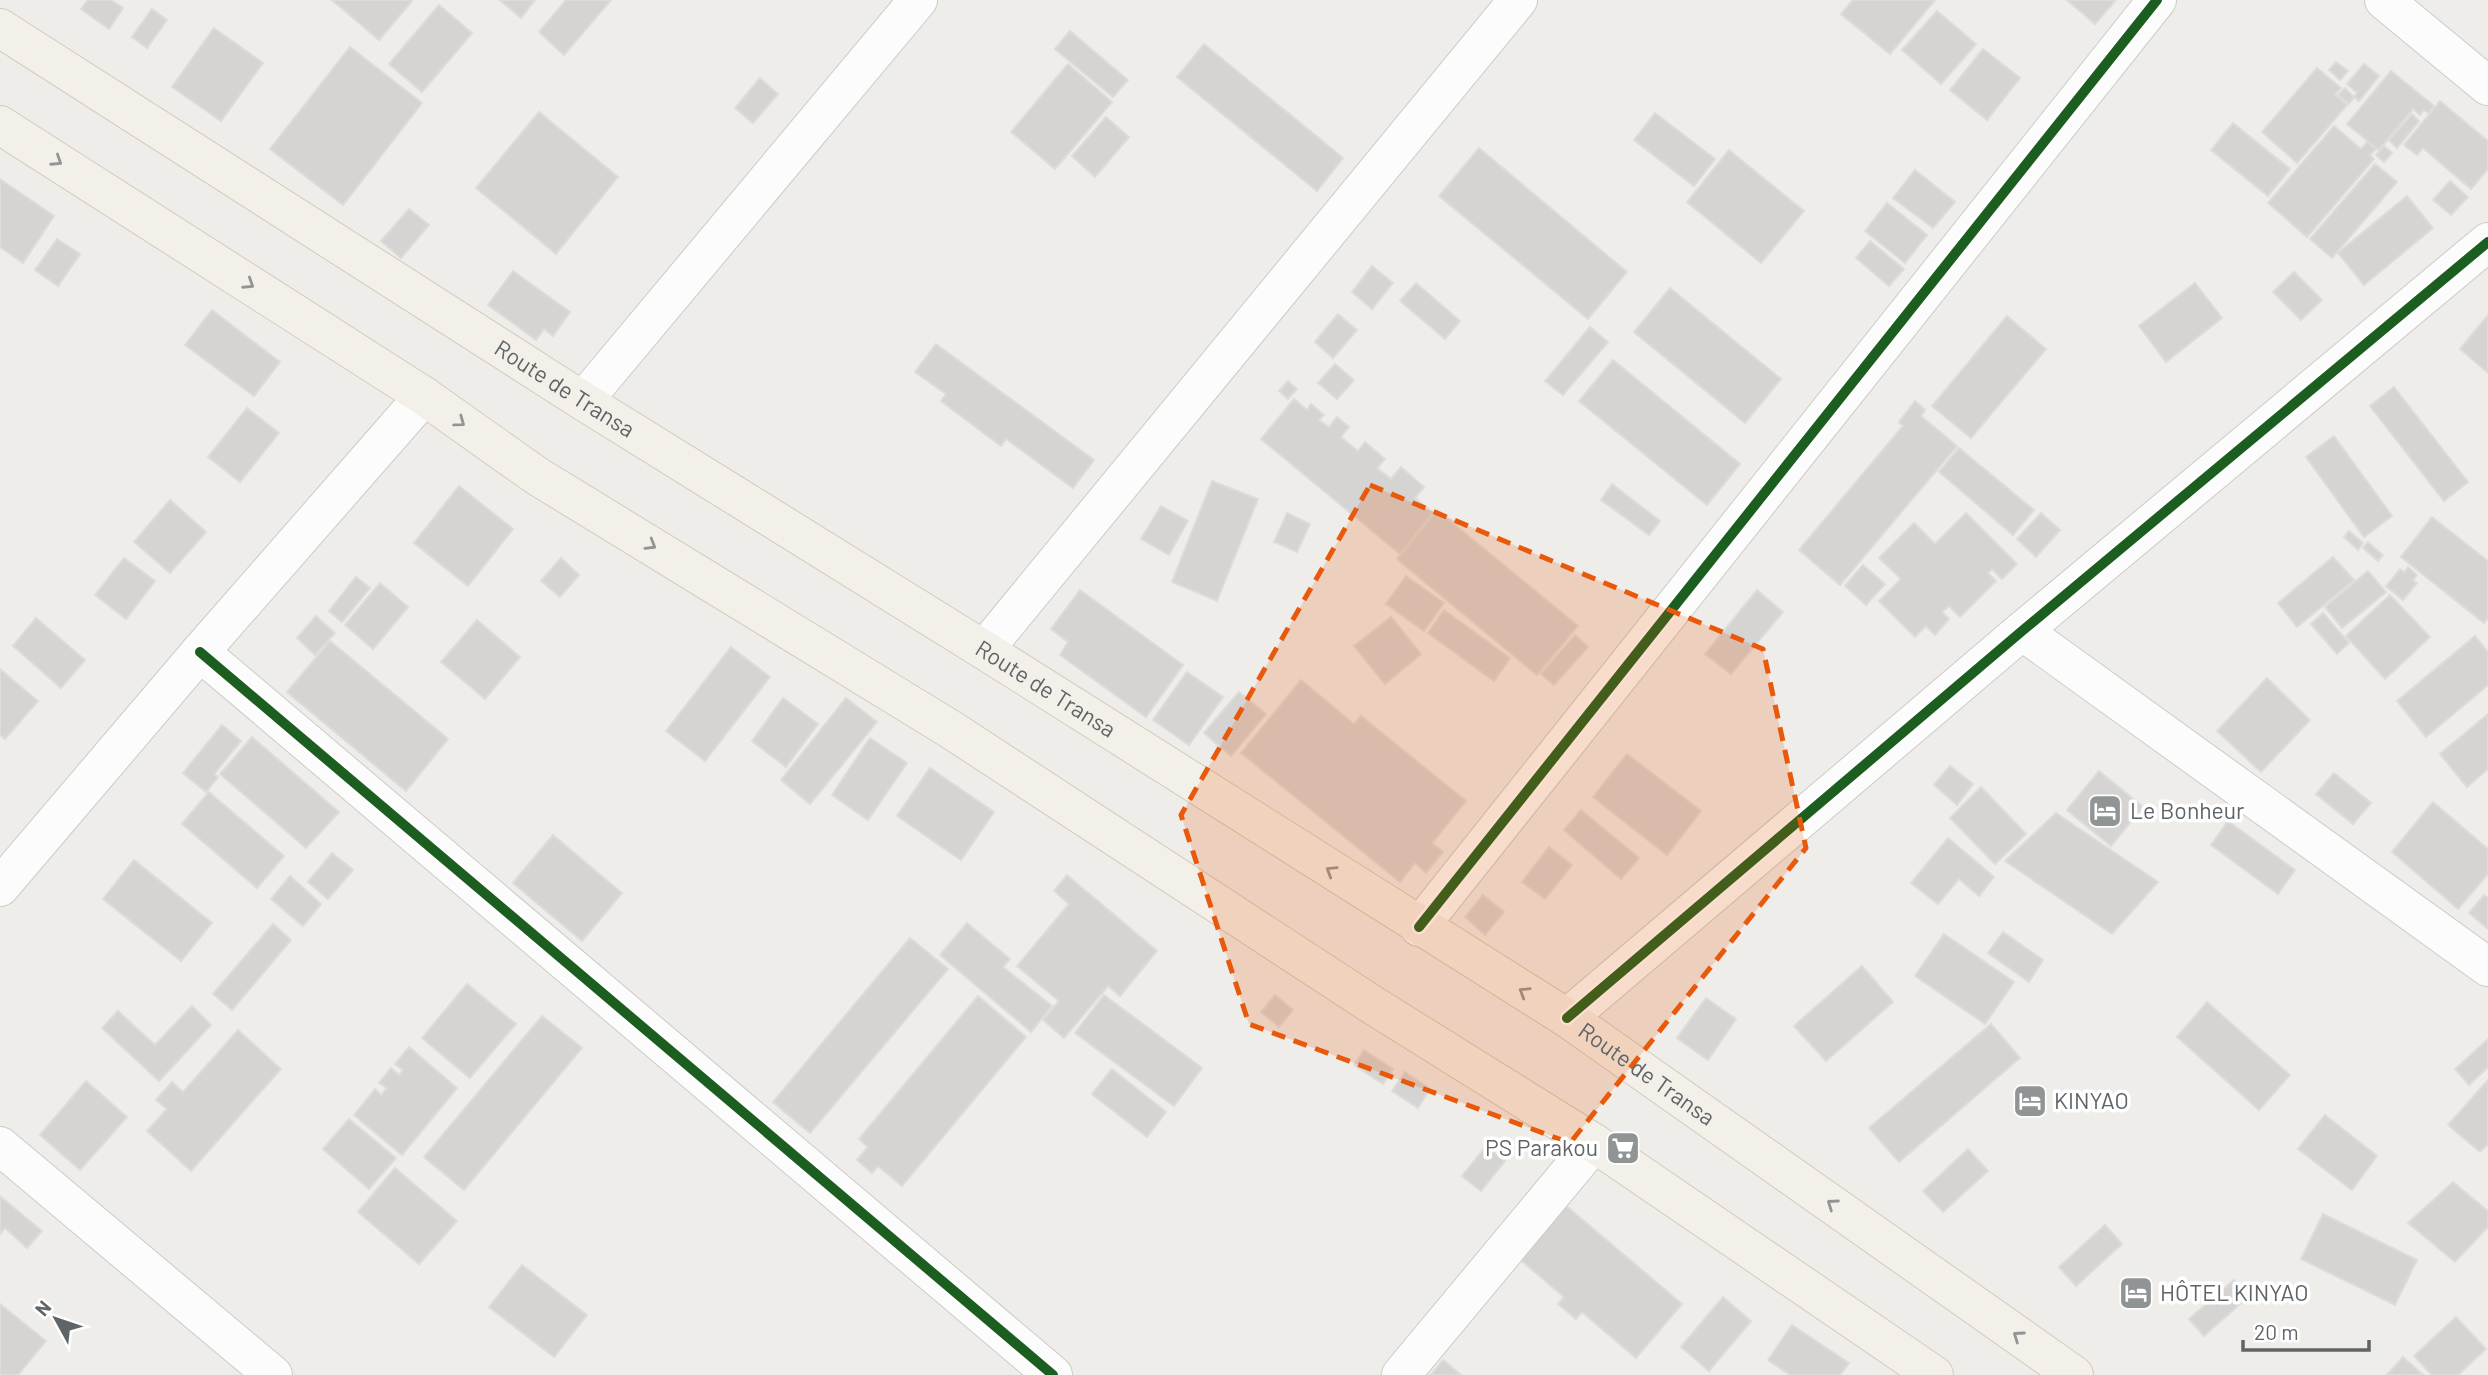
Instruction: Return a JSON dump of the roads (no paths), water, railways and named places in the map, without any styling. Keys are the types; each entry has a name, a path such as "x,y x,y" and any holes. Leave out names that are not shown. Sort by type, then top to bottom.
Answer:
{"main road":[{"name":"Route de Transa","path":"0,28 583,401 1567,1018 2074,1375"},
{"path":"0,125 425,396 537,476 950,729 1371,1004 1594,1143 1934,1375"}],"street":[{"path":"984,650 1518,0"},
{"path":"1419,927 2157,0"},
{"path":"2384,0 2488,86"},
{"path":"583,401 901,6"},
{"path":"1567,1018 2022,631 2488,242"},
{"path":"0,887 200,652 425,396"},
{"path":"2022,631 2488,967"},
{"path":"200,652 1053,1375"},
{"path":"1401,1375 1594,1143"},
{"path":"0,1146 273,1375"}],"place":[{"name":"Le Bonheur","path":"2105,811"},
{"name":"KINYAO","path":"2030,1101"},
{"name":"PS Parakou","path":"1623,1148"},
{"name":"HÔTEL KINYAO","path":"2136,1293"}]}
